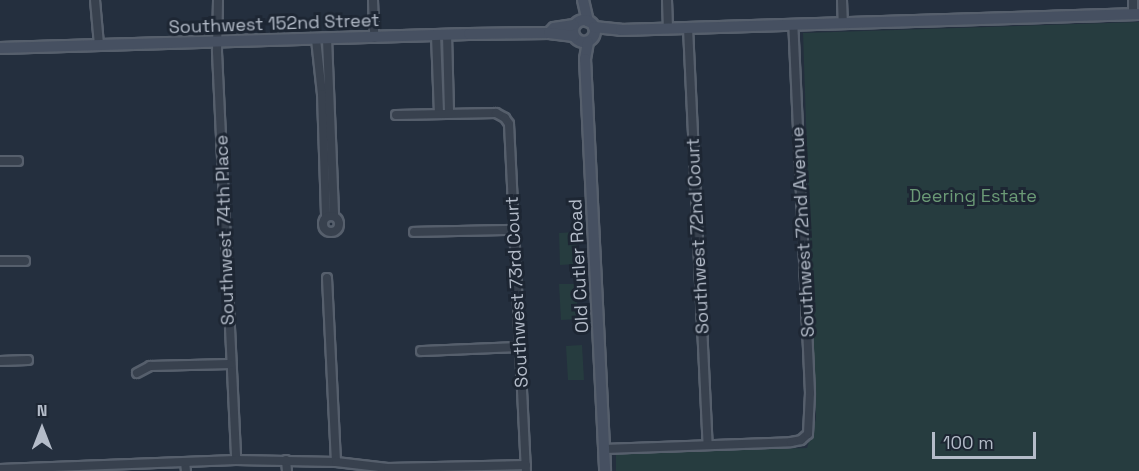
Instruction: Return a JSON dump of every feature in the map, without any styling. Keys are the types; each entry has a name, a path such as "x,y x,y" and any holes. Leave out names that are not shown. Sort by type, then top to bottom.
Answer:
{"main road":[{"name":"Old Cutler Road","path":"583,1 580,5 584,31 605,471"},
{"name":"Southwest 152nd Street","path":"0,48 549,33 616,27 621,30 1136,14"}],"street":[{"path":"94,0 95,12 98,14 97,45"},
{"name":"Southwest 74th Place","path":"218,0 230,364 236,460"},
{"path":"373,0 374,38"},
{"path":"667,0 668,28"},
{"path":"842,0 843,24"},
{"path":"1132,0 1136,14"},
{"name":"Southwest 72nd Avenue","path":"708,444 791,442 804,438 810,423 811,400 793,25"},
{"name":"Southwest 72nd Court","path":"688,28 708,444"},
{"path":"396,115 449,113 441,35"},
{"path":"439,113 441,35"},
{"path":"322,39 330,216"},
{"name":"Southwest 73rd Court","path":"449,113 496,112 502,116 509,127 526,468"},
{"path":"0,161 18,161"},
{"path":"414,232 513,230"},
{"path":"0,261 25,261"},
{"path":"327,278 336,462"},
{"path":"421,351 520,347"},
{"path":"0,361 28,360"},
{"path":"137,373 150,366 230,364"},
{"path":"604,449 708,444"},
{"path":"0,469 84,468 236,460 336,462 388,470 526,468"},
{"path":"286,460 287,471"},
{"path":"185,462 186,471"}],"green space":[{"name":"Deering Estate","path":"1139,22 1139,471 616,471 616,453 807,448 816,419 803,33"},
{"path":"576,232 577,264 560,265 559,233"},
{"path":"559,284 576,284 578,319 561,320"},
{"path":"582,345 584,380 568,380 566,346"}]}
